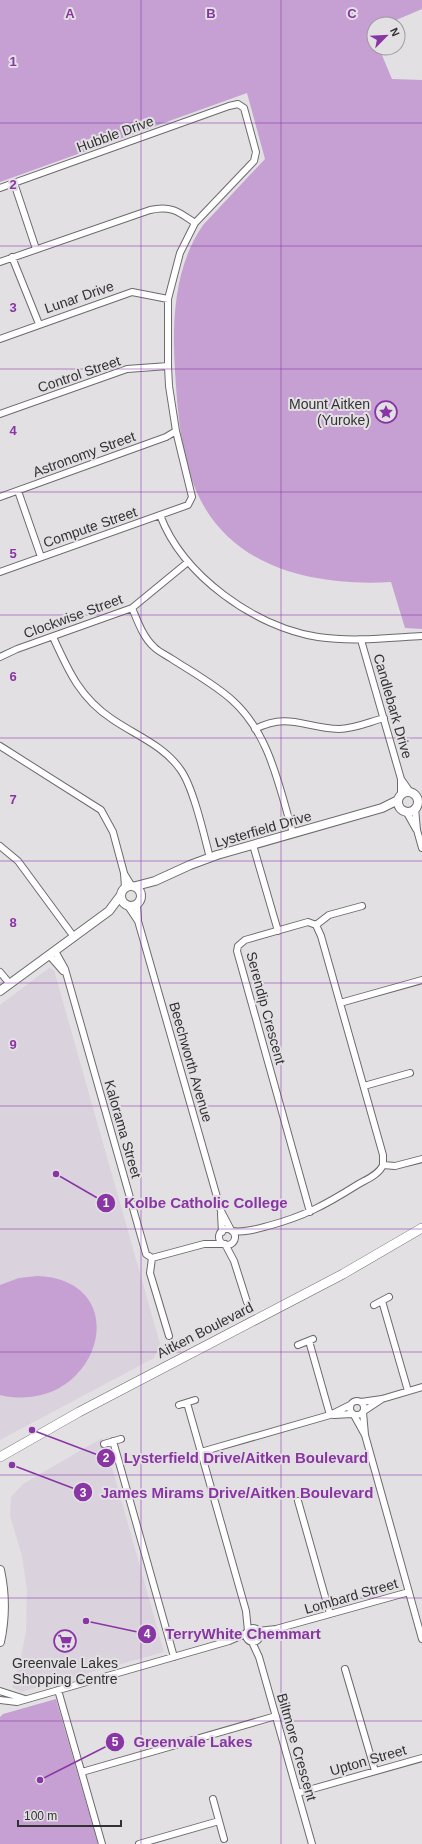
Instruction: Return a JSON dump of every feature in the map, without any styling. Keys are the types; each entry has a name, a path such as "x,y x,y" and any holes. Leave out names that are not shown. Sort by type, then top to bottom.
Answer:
{"main road":[{"name":"Aitken Boulevard","path":"0,1457 79,1412 343,1274 422,1228"}],"street":[{"name":"Hubble Drive","path":"0,188 238,104 244,108 256,152 254,161 195,223"},
{"path":"14,183 36,249"},
{"path":"0,262 161,207 176,210 195,223 180,253 168,299 168,366 176,431"},
{"path":"12,257 39,324"},
{"name":"Lunar Drive","path":"0,339 132,292 168,299"},
{"name":"Control Street","path":"0,414 127,369 168,366"},
{"name":"Astronomy Street","path":"0,497 166,437 176,431"},
{"name":"Compute Street","path":"0,572 41,556 188,505 192,497 176,431"},
{"path":"18,491 41,556"},
{"path":"160,515 169,536 188,562 234,602 277,625 317,636 361,640 422,636"},
{"name":"Clockwise Street","path":"0,658 17,649 132,608 188,562"},
{"path":"132,608 142,632 154,647 223,692 233,701 255,729 272,763 293,833"},
{"path":"53,637 71,677 81,692 110,719 162,750 181,770 189,785 210,858"},
{"name":"Candlebark Drive","path":"361,640 401,779 409,795"},
{"path":"255,729 270,722 286,720 314,726 344,729 384,718"},
{"path":"0,746 101,810 113,832 128,888 122,900 130,905"},
{"path":"417,830 403,810 409,795 417,799 417,830 422,848"},
{"name":"Lysterfield Drive","path":"128,888 155,881 190,865 253,844 382,808 409,795"},
{"name":"Lysterfield Drive","path":"382,808 411,811 418,804"},
{"path":"253,844 278,930"},
{"path":"0,846 18,861 74,937"},
{"name":"Lysterfield Drive","path":"142,895 155,881"},
{"path":"109,911 141,900 142,895 140,890 128,888"},
{"path":"0,991 109,911 128,888"},
{"name":"Beechworth Avenue","path":"130,905 138,921 221,1211 232,1231"},
{"path":"204,1244 226,1230 253,1230 296,1218 310,1212 376,1173 383,1166 384,1156 321,936 316,925 329,915 362,906"},
{"name":"Serendip Crescent","path":"310,1212 237,951 238,946 245,940 308,922 316,925"},
{"name":"Kalorama Street","path":"52,953 63,964 144,1250 146,1254 152,1258"},
{"path":"0,972 10,984"},
{"path":"340,1003 422,980"},
{"path":"364,1086 410,1073"},
{"path":"383,1166 395,1166 422,1160"},
{"name":"Beechworth Avenue","path":"221,1211 222,1232"},
{"path":"169,1336 150,1273 152,1258 204,1244 230,1244 253,1230"},
{"path":"232,1231 235,1236 234,1261"},
{"path":"222,1232 220,1238 234,1261 247,1302"},
{"path":"374,1304 390,1297"},
{"path":"382,1301 408,1391"},
{"path":"298,1346 311,1340 330,1415"},
{"path":"201,1452 330,1415 354,1402 382,1399 422,1387"},
{"path":"330,1415 360,1415 382,1399"},
{"path":"179,1405 195,1400"},
{"path":"361,1402 364,1406 364,1435"},
{"name":"Biltmore Crescent","path":"187,1403 246,1611 255,1636 259,1657 312,1844"},
{"path":"350,1405 350,1410 364,1435 422,1638"},
{"path":"104,1444 121,1439"},
{"path":"113,1442 174,1657"},
{"path":"298,1501 330,1614"},
{"path":"0,1570 3,1592 3,1617 0,1642"},
{"name":"Lombard Street","path":"0,1700 11,1703 409,1592"},
{"name":"Biltmore Crescent","path":"246,1611 248,1632 255,1636"},
{"name":"Lombard Street","path":"229,1641 248,1632 255,1636"},
{"path":"346,1669 375,1771"},
{"path":"58,1690 102,1844"},
{"path":"0,1691 25,1699"},
{"path":"82,1772 276,1716"},
{"name":"Upton Street","path":"298,1793 422,1758"},
{"path":"213,1799 224,1838"},
{"path":"139,1844 219,1821"}],"shaded area":[{"path":"0,0 422,0 422,9 406,16 366,16 366,56 382,56 392,79 422,80 422,629 405,628 391,582 365,583 312,577 286,570 262,561 240,547 221,530 205,508 191,476 179,424 176,388 174,333 177,295 186,258 193,241 203,225 265,159 247,93 0,182"},
{"path":"49,968 54,970 160,1344 154,1358 0,1440 0,1005"},
{"path":"37,1276 69,1283 88,1300 96,1321 94,1346 82,1369 62,1387 34,1397 0,1395 0,1285 19,1278"},
{"path":"102,1438 108,1453 164,1652 21,1692 12,1687 21,1657 26,1631 27,1590 22,1556 10,1516 11,1497 23,1484"},
{"path":"56,1699 98,1844 0,1844 0,1717 3,1714"}],"place":[{"name":"Mount Aitken (Yuroke)","path":"386,412"},
{"name":"Kolbe Catholic College","path":"56,1174"},
{"name":"Lysterfield Drive/Aitken Boulevard","path":"32,1430"},
{"name":"James Mirams Drive/Aitken Boulevard","path":"12,1465"},
{"name":"TerryWhite Chemmart","path":"86,1621"},
{"name":"Greenvale Lakes Shopping Centre","path":"65,1641"},
{"name":"Greenvale Lakes","path":"40,1780"}]}
